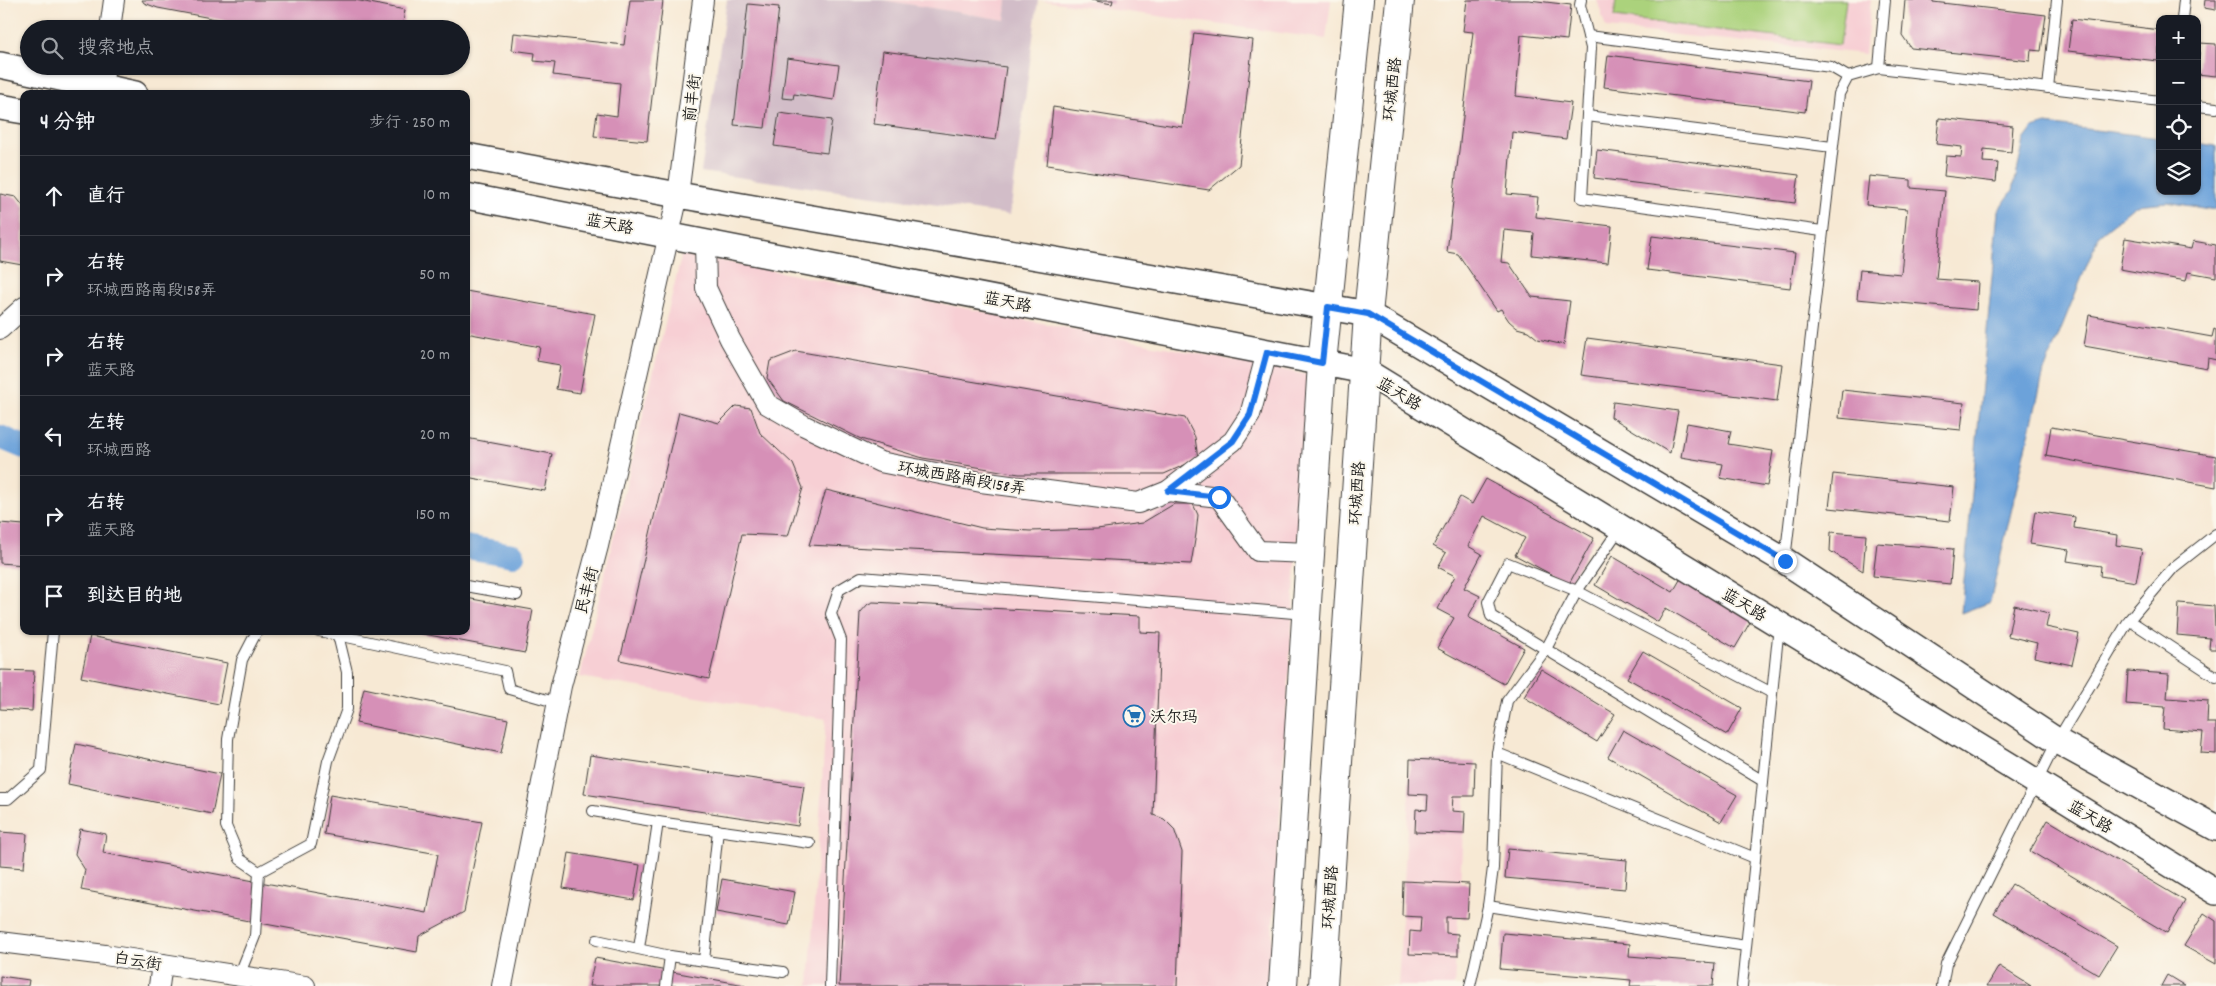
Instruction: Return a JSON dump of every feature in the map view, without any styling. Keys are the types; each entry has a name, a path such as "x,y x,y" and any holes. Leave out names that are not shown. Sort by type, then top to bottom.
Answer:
{"main road":[{"path":"1283,986 1322,363 1359,0"},
{"name":"环城西路","path":"1322,986 1368,314 1400,0"}],"street":[{"path":"111,20 114,0"},
{"name":"前丰街","path":"678,196 703,0"},
{"path":"0,65 20,71"},
{"path":"36,75 61,82 103,77 127,90"},
{"path":"0,106 20,110"},
{"path":"470,157 678,196 1368,314 1785,561 2057,741 2216,828"},
{"name":"民丰街","path":"502,986 558,703 598,546 678,196"},
{"name":"蓝天路","path":"470,197 705,241 1364,371 2216,892"},
{"name":"环城西路南段158弄","path":"705,241 706,288 730,339 768,404 805,426 880,462 981,482 1138,503 1168,491 1233,441 1250,415 1267,352"},
{"path":"0,329 20,311"},
{"path":"1168,491 1219,497 1258,551 1310,554"},
{"name":"白云街","path":"0,942 305,986"},
{"path":"159,986 162,964"}],"lane":[{"path":"1581,0 1591,48 1582,198 1822,231"},
{"path":"1879,68 1885,0"},
{"path":"2048,88 2057,0"},
{"path":"2182,15 2184,0"},
{"path":"1588,36 1831,67 1848,76 1879,68 2156,101"},
{"path":"1785,561 1832,147 1839,94 1848,76"},
{"path":"2201,106 2216,108"},
{"path":"1587,116 1832,147"},
{"path":"1470,986 1488,906 1492,868 1497,753 1507,701 1546,649 1578,591 1620,528"},
{"path":"1942,986 1946,964 2036,782 2057,741 2129,620 2174,567 2216,534"},
{"path":"1763,781 1491,616 1488,602 1508,563 1578,591 1772,693"},
{"path":"830,986 841,640 831,614 839,590 861,577 1306,614"},
{"path":"470,587 518,595"},
{"path":"2129,620 2216,677"},
{"path":"1742,986 1779,625"},
{"path":"0,799 8,798 41,770 53,635"},
{"path":"255,635 242,660 228,739 226,826 240,859 259,872"},
{"path":"259,872 311,844 328,761 347,709 347,672 338,635"},
{"path":"346,635 505,671 509,689 558,703"},
{"path":"1497,753 1755,858"},
{"path":"593,811 810,843"},
{"path":"639,948 658,822"},
{"path":"704,960 718,830"},
{"path":"239,976 255,936 259,872"},
{"path":"1488,906 1746,946"},
{"path":"597,940 670,956 783,972"},
{"path":"666,986 670,956"}],"shaded area":[{"path":"727,0 883,0 1005,20 1007,0 1038,0 1010,215 701,172"},
{"path":"883,0 1007,0 1005,20"},
{"path":"1040,0 1331,0 1326,39"},
{"path":"1597,0 1871,0 1865,54 1606,28"},
{"path":"682,253 1308,375 1269,986 809,986 826,719 580,677"},
{"path":"1411,760 1467,763 1454,986 1398,986"}],"green space":[{"path":"1616,0 1846,0 1840,45 1614,17"}],"water":[{"path":"2046,124 2156,138 2156,195 2201,195 2201,144 2216,146 2216,210 2167,202 2136,205 2099,235 2044,371 1990,602 1961,613 1998,211 2013,190 2024,140 2033,128"}],"building":[{"path":"142,0 355,0 405,10 403,20 221,20 158,8 144,3"},
{"path":"630,0 663,0 647,141 594,136 597,113 617,116 620,83 553,75 555,63 534,61 535,53 512,50 514,33 624,45"},
{"path":"1091,0 1113,0 1112,4"},
{"path":"1467,0 1529,0 1571,5 1567,40 1521,35 1516,96 1571,103 1566,139 1512,132 1507,194 1538,197 1536,217 1612,226 1608,263 1532,255 1534,233 1504,230 1501,262 1509,263 1532,297 1570,301 1564,345 1538,339 1528,331 1517,328 1509,321 1501,309 1497,311 1458,254 1447,252 1473,32 1463,31"},
{"path":"1905,0 1933,0 1933,2 2046,15 2041,51 2031,50 2030,61 1911,48 1902,35"},
{"path":"2205,0 2216,0 2216,10 2204,8"},
{"path":"748,4 779,7 765,128 734,125"},
{"path":"2072,19 2156,30 2156,61 2068,51"},
{"path":"1194,33 1253,40 1239,165 1209,190 1047,165 1053,107 1182,127"},
{"path":"2201,43 2216,44 2216,76 2201,74"},
{"path":"883,51 1006,67 996,140 874,124"},
{"path":"1608,55 1809,81 1805,112 1604,87"},
{"path":"787,58 839,65 834,100 794,94 793,99 782,98"},
{"path":"779,113 832,120 827,153 774,146"},
{"path":"1939,118 2013,126 2011,152 1984,149 1983,162 1998,163 1996,182 1944,176 1946,156 1961,157 1962,147 1936,144"},
{"path":"1597,150 1799,175 1795,203 1594,178"},
{"path":"1869,176 1911,180 1911,188 1945,191 1936,279 1978,282 1976,310 1857,299 1860,270 1901,274 1907,209 1866,205"},
{"path":"0,194 16,197 20,202 20,265 0,261"},
{"path":"1652,236 1795,253 1790,288 1647,270"},
{"path":"2125,238 2191,249 2193,241 2216,245 2216,277 2188,272 2186,281 2120,269"},
{"path":"470,292 595,314 580,393 556,389 560,365 537,361 540,347 470,334"},
{"path":"2089,315 2212,337 2214,329 2216,330 2216,360 2208,358 2207,368 2084,346"},
{"path":"1587,338 1782,364 1777,401 1581,375"},
{"path":"796,351 1185,418 1195,437 1198,459 1164,474 1019,474 923,458 861,439 784,401 767,378 770,361"},
{"path":"1842,390 1964,403 1961,430 1839,418"},
{"path":"1613,402 1678,411 1670,453 1611,417"},
{"path":"736,406 751,408 760,433 793,464 803,488 788,536 742,534 709,679 620,660 679,412 719,423"},
{"path":"1687,423 1731,431 1728,444 1773,451 1767,486 1720,478 1723,464 1681,457"},
{"path":"2051,427 2216,456 2216,487 2046,456"},
{"path":"470,439 552,454 545,491 470,478"},
{"path":"1833,474 1954,487 1950,521 1829,508"},
{"path":"1486,479 1594,538 1569,584 1515,555 1525,538 1484,516 1468,546 1482,554 1464,588 1480,596 1468,617 1524,648 1504,684 1437,648 1454,618 1437,609 1455,576 1438,567 1446,553 1433,546 1460,497 1472,504"},
{"path":"826,490 982,528 1030,531 1097,529 1142,523 1174,504 1193,504 1198,515 1191,564 809,545"},
{"path":"2035,511 2075,517 2074,528 2117,535 2116,545 2142,549 2136,582 2100,576 2101,566 2067,561 2069,550 2030,544"},
{"path":"0,523 20,525 20,565 0,563"},
{"path":"1831,532 1866,535 1863,571 1830,551"},
{"path":"1877,543 1953,549 1950,584 1873,576"},
{"path":"1612,556 1673,592 1681,578 1752,619 1735,648 1666,608 1658,622 1595,585"},
{"path":"470,599 533,610 525,653 429,635 470,635"},
{"path":"873,602 1140,616 1140,632 1160,633 1153,815 1164,819 1174,829 1182,852 1177,986 839,986 860,613 868,604"},
{"path":"2179,603 2214,606 2216,649 2209,649 2210,638 2177,635"},
{"path":"2014,605 2049,613 2046,627 2079,634 2072,665 2034,657 2037,643 2008,636"},
{"path":"90,636 227,663 219,704 81,677"},
{"path":"1643,651 1742,708 1727,735 1627,678"},
{"path":"1541,669 1615,714 1597,742 1524,697"},
{"path":"0,670 34,671 32,711 0,709"},
{"path":"2128,671 2169,674 2167,698 2208,701 2207,723 2216,723 2216,754 2201,753 2203,732 2163,729 2165,707 2126,704"},
{"path":"364,688 508,719 501,753 356,723"},
{"path":"1623,730 1737,795 1721,822 1608,757"},
{"path":"76,744 220,774 212,814 68,784"},
{"path":"590,755 804,786 798,826 584,794"},
{"path":"1410,759 1475,762 1474,796 1453,796 1452,811 1465,812 1464,834 1415,832 1416,809 1427,810 1428,795 1409,794"},
{"path":"330,795 482,822 464,912 419,936 417,952 81,890 85,870 75,854 80,829 106,834 103,853 427,913 438,854 324,834"},
{"path":"2048,820 2185,901 2167,933 2030,851"},
{"path":"0,832 27,834 24,868 0,866"},
{"path":"1508,849 1627,860 1625,889 1505,878"},
{"path":"569,853 640,865 634,900 563,888"},
{"path":"722,879 795,892 789,925 716,912"},
{"path":"1403,881 1469,884 1467,918 1446,917 1446,933 1458,934 1458,956 1409,954 1410,931 1420,932 1421,917 1402,916"},
{"path":"2012,884 2117,946 2099,975 1994,913"},
{"path":"2204,913 2216,921 2216,964 2184,946"},
{"path":"1503,933 1630,944 1629,956 1715,963 1713,986 1630,986 1631,980 1500,969"},
{"path":"595,958 745,985 589,986"},
{"path":"1999,966 2031,986 1987,986"},
{"path":"2167,975 2185,986 2161,986"},
{"path":"0,976 29,980 28,986 0,986"}],"waterway":[{"path":"0,437 20,445"},
{"path":"470,548 513,555"}],"place":[{"name":"沃尔玛","path":"1134,716"}],"route":[{"path":"1219,497 1168,491 1233,441 1250,415 1267,352 1322,363 1328,307 1368,314 1785,561"}]}
